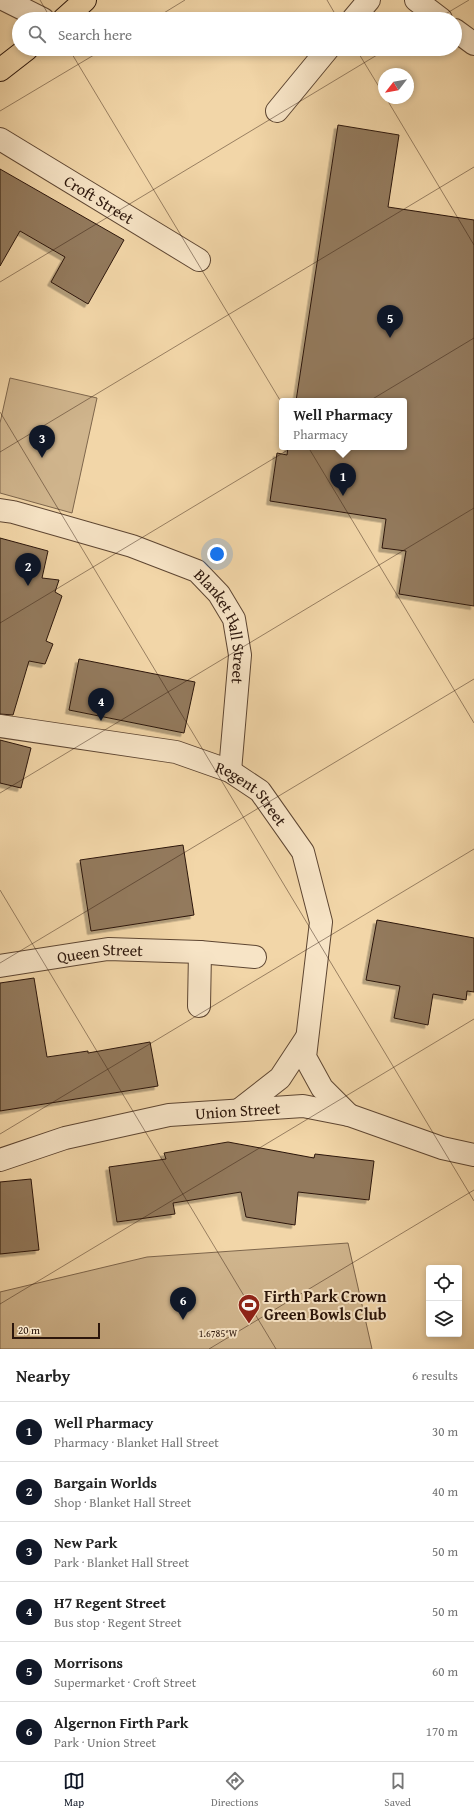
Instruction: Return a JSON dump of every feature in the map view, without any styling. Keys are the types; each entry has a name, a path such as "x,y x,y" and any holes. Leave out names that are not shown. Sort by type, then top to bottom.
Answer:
{"main road":[{"path":"72,12 85,0"},
{"path":"0,70 18,56"}],"street":[{"path":"5,0 29,12"},
{"path":"359,12 369,0"},
{"path":"416,0 432,12"},
{"path":"462,35 474,44"},
{"path":"277,111 322,56"},
{"name":"Croft Street","path":"0,139 198,260"},
{"name":"Blanket Hall Street","path":"0,510 13,512 132,546 197,571 219,594 234,619 240,655 230,771"},
{"name":"Regent Street","path":"0,726 176,752 230,771 260,791 303,852 321,922 305,1057 322,1088 349,1115"},
{"name":"Queen Street","path":"0,966 108,949 200,952 255,957"},
{"path":"199,1006 200,952"},
{"name":"Regent Street","path":"239,1110 280,1078 307,1036"},
{"name":"Union Street","path":"0,1160 65,1138 169,1115 303,1106 349,1115 442,1148 474,1155"}],"shaded area":[{"path":"10,378 97,398 72,513 0,493 0,423"},
{"path":"348,1243 372,1349 0,1349 0,1292 147,1257"}],"building":[{"path":"338,125 399,135 388,207 474,220 474,606 399,594 406,551 382,548 386,519 270,501 277,453 287,455 288,450 407,450 407,398 296,398"},
{"path":"0,169 124,240 88,304 51,282 65,257 20,231 0,266"},
{"path":"0,538 48,551 42,578 59,580 55,592 62,596 46,641 53,644 45,664 29,661 13,715 0,714"},
{"path":"79,659 195,682 184,733 69,710"},
{"path":"0,740 31,748 21,788 0,783"},
{"path":"183,845 194,915 91,931 80,860"},
{"path":"377,920 474,938 474,992 467,991 466,1000 433,994 428,1025 394,1018 400,986 366,980"},
{"path":"34,978 47,1057 88,1051 88,1053 150,1042 158,1086 0,1111 0,983"},
{"path":"228,1142 314,1158 315,1154 374,1161 369,1200 298,1192 295,1225 246,1217 241,1192 173,1203 175,1214 117,1222 109,1167 166,1159 164,1153"},
{"path":"31,1179 39,1250 0,1254 0,1182"}],"place":[{"name":"Morrisons","path":"390,338"},
{"name":"New Park","path":"42,458"},
{"name":"Well Pharmacy","path":"343,496"},
{"name":"Bargain Worlds","path":"28,586"},
{"name":"H7 Regent Street","path":"101,721"},
{"name":"Algernon Firth Park","path":"183,1320"},
{"name":"Firth Park Crown Green Bowls Club","path":"249,1324"}]}
